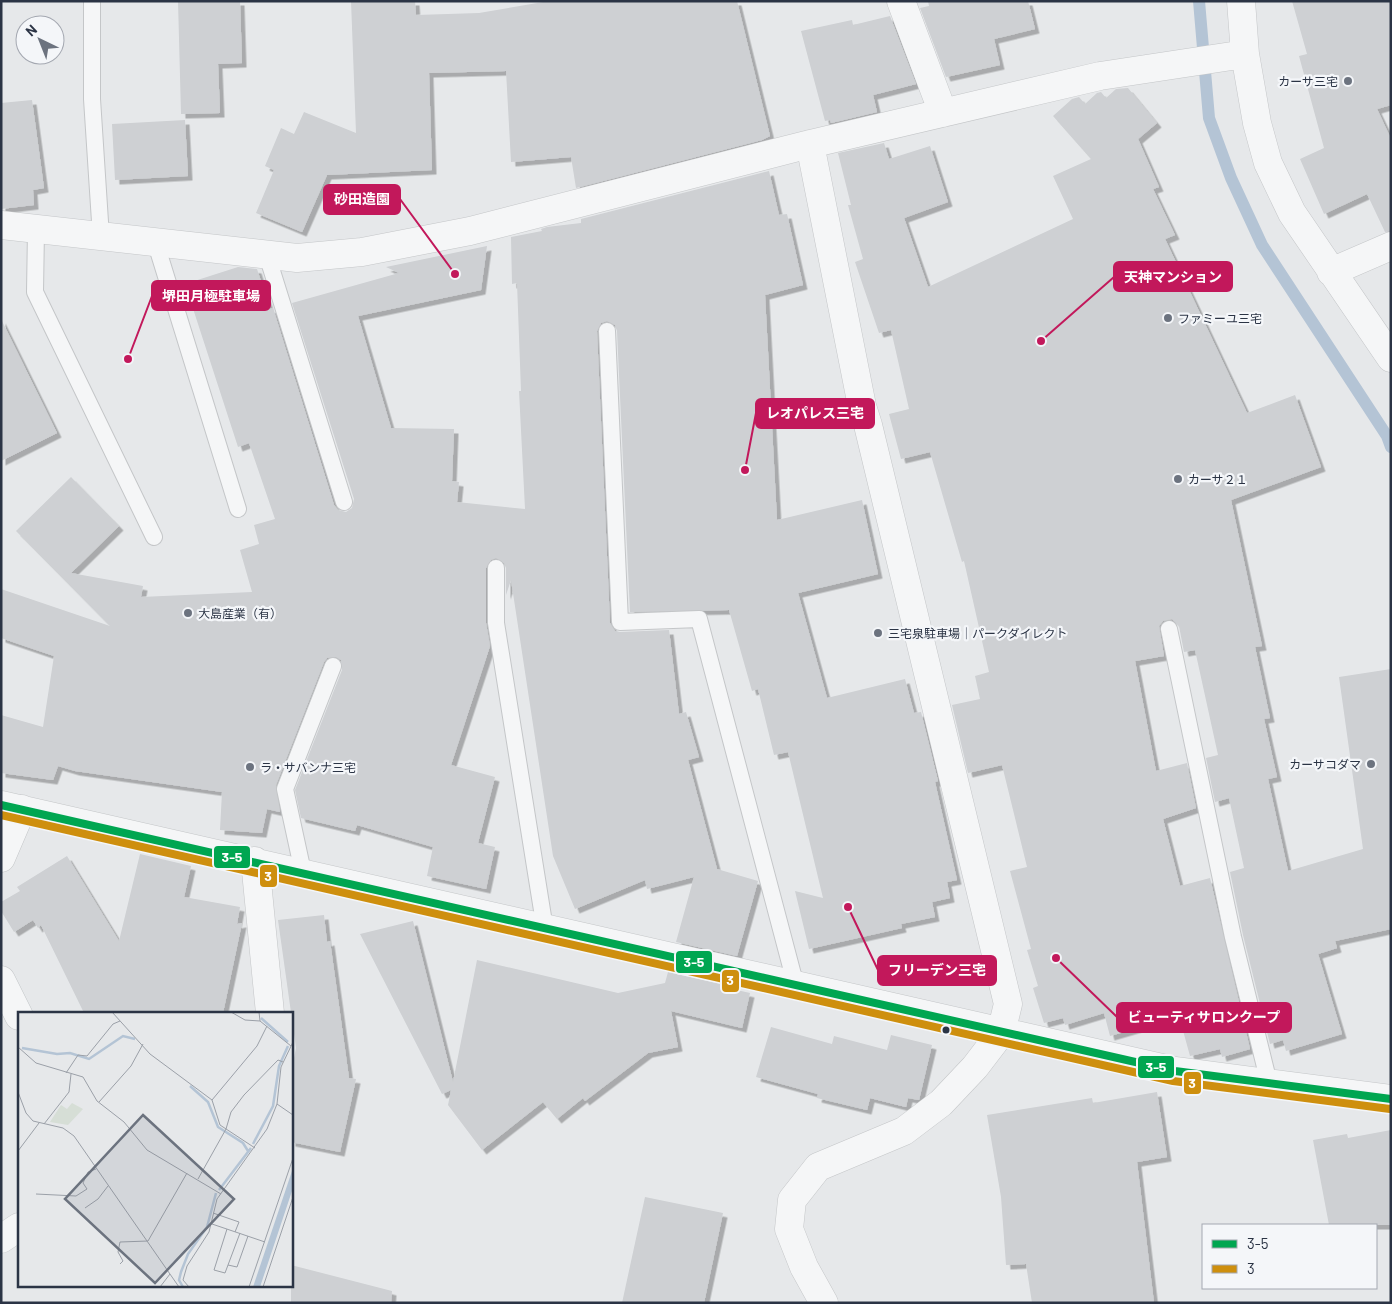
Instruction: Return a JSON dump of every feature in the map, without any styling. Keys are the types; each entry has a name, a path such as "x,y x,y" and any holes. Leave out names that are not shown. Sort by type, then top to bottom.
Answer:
{"street":[{"path":"901,1 943,113"},
{"path":"1241,1 1239,55 1268,163 1292,212 1391,358"},
{"path":"1,225 156,244 297,258 362,252 470,231 810,144 1100,76 1239,55"},
{"path":"810,144 862,406 1008,1004 1001,1033 976,1067 941,1103 904,1131 818,1167 792,1200 789,1229 804,1267 824,1303"},
{"path":"1331,272 1391,246"},
{"path":"1,858 12,807 1175,1071 1391,1099"},
{"path":"255,861 270,1012"},
{"path":"1,980 18,1014"},
{"path":"1,1239 18,1228"}],"lane":[{"path":"92,1 92,99 101,237"},
{"path":"36,230 35,292 154,537"},
{"path":"156,244 238,509"},
{"path":"268,255 344,502"},
{"path":"607,331 620,622 699,618 796,986"},
{"path":"496,568 496,623 545,929"},
{"path":"1169,628 1233,937 1269,1083"},
{"path":"303,872 285,789 333,666"}],"building":[{"path":"178,1 240,1 242,63 218,64 220,113 181,114"},
{"path":"351,1 415,1 416,15 479,13 549,1 737,1 770,136 762,140 576,188 571,157 511,162 506,71 429,73 432,170 327,175 302,232 256,213 274,170 265,166 281,128 294,134 304,112 356,133"},
{"path":"928,1 1028,1 1035,29 994,39 1000,65 946,77 920,8 929,6"},
{"path":"1292,1 1391,1 1391,105 1377,109 1391,139 1391,231 1385,232 1367,194 1324,214 1300,159 1324,148 1299,56 1307,54"},
{"path":"890,16 916,84 873,95 877,112 831,123 830,120 825,121 801,31 852,20 853,25"},
{"path":"1128,88 1157,123 1138,139 1159,187 1153,189 1175,235 1165,239 1247,413 1295,395 1321,467 1231,500 1262,646 1255,647 1270,718 1264,719 1277,777 1268,779 1288,871 1363,849 1339,677 1391,669 1391,929 1335,941 1337,948 1318,954 1342,1034 1286,1051 1283,1040 1270,1044 1243,935 1230,872 1244,868 1229,798 1215,802 1206,758 1218,755 1195,650 1184,652 1179,626 1172,619 1163,621 1159,626 1164,656 1135,661 1156,771 1187,763 1196,808 1163,819 1180,886 1210,878 1250,1049 1222,1057 1220,1049 1190,1056 1179,1016 1110,1036 1104,1013 1065,1025 1063,1018 1044,1023 1033,988 1038,986 1027,950 1031,949 1010,871 1027,867 1002,765 968,773 952,705 980,699 975,676 989,672 964,561 962,562 930,452 901,459 889,414 909,409 891,330 879,333 855,262 863,259 848,205 851,205 838,153 884,143 889,159 930,146 948,202 904,218 928,287 1073,219 1053,176 1091,159 1053,116 1072,99 1079,97 1085,104 1097,93 1101,92 1106,98 1116,89"},
{"path":"32,100 44,188 33,190 34,205 1,209 1,103"},
{"path":"185,120 188,176 115,180 112,124"},
{"path":"769,171 779,215 787,214 803,285 765,295 777,520 862,500 878,574 798,593 827,698 905,679 914,713 921,712 938,781 935,782 957,880 947,882 950,898 932,902 935,917 901,924 902,928 809,949 795,891 823,898 788,752 774,755 758,689 752,691 729,610 630,612 617,331 615,325 607,321 601,323 597,331 610,623 615,631 620,632 669,630 679,714 686,712 699,757 688,760 717,869 758,881 737,956 676,942 694,877 647,889 645,880 575,909 553,856 511,580 506,595 506,568 504,563 496,558 491,560 486,568 486,623 490,646 451,765 495,777 478,843 495,847 486,889 427,876 433,847 357,825 355,831 301,818 295,790 342,670 341,660 336,657 327,658 324,662 276,785 280,812 267,809 262,833 220,830 222,792 75,771 58,766 53,780 1,773 1,715 43,727 54,656 1,638 1,589 110,626 16,531 71,477 119,526 71,573 143,586 141,597 252,592 240,550 259,544 254,525 275,519 249,443 238,447 185,284 238,267 257,269 270,309 273,308 334,505 338,510 346,512 352,508 354,499 292,303 399,273 386,267 487,246 481,290 358,316 391,428 454,429 452,481 459,482 457,502 525,509 519,391 521,391 517,283 512,284 511,237 542,231 541,229 547,227 581,223 581,219"},
{"path":"1,319 57,433 1,461"},
{"path":"140,854 191,866 184,897 240,907 237,924 242,923 223,1012 84,1012 41,925 38,928 33,920 14,932 1,911 1,902 20,891 17,887 67,856 119,941"},
{"path":"324,915 327,942 330,941 349,1078 356,1079 340,1152 292,1142 292,1068 296,1048 278,920"},
{"path":"413,921 453,1082 477,960 618,993 665,983 668,972 729,986 728,988 750,993 742,1028 671,1011 678,1047 648,1053 585,1101 583,1098 557,1119 543,1102 482,1150 448,1105 451,1090 442,1094 360,934"},
{"path":"771,1027 832,1044 834,1036 887,1050 891,1035 932,1045 919,1100 908,1098 906,1107 870,1098 867,1110 817,1098 818,1094 756,1077"},
{"path":"1157,1092 1167,1157 1137,1162 1154,1303 1032,1303 1026,1264 1006,1265 1001,1197 987,1115 1092,1098 1093,1103"},
{"path":"1391,1130 1391,1225 1329,1224 1313,1140 1347,1134 1348,1138"},
{"path":"645,1197 723,1213 704,1303 622,1303"},
{"path":"292,1265 392,1291 391,1303 291,1303"}],"waterway":[{"path":"1199,1 1209,118 1231,178 1262,245 1387,436 1391,447"}],"transit line":[{"name":"3-5","path":"1,805 1175,1071 1391,1099"},
{"name":"3","path":"1,815 1173,1081 1390,1109"}],"place":[{"name":"カーサ三宅","path":"1348,81"},
{"name":"砂田造園","path":"455,274"},
{"name":"ファミーユ三宅","path":"1168,318"},
{"name":"天神マンション","path":"1041,341"},
{"name":"堺田月極駐車場","path":"128,359"},
{"name":"レオパレス三宅","path":"745,470"},
{"name":"カーサ２１","path":"1178,479"},
{"name":"大島産業（有）","path":"188,613"},
{"name":"三宅泉駐車場｜パークダイレクト","path":"878,633"},
{"name":"カーサコダマ","path":"1371,764"},
{"name":"ラ・サバンナ三宅","path":"250,767"},
{"name":"フリーデン三宅","path":"848,907"},
{"name":"ビューティサロンクープ","path":"1056,958"}]}
